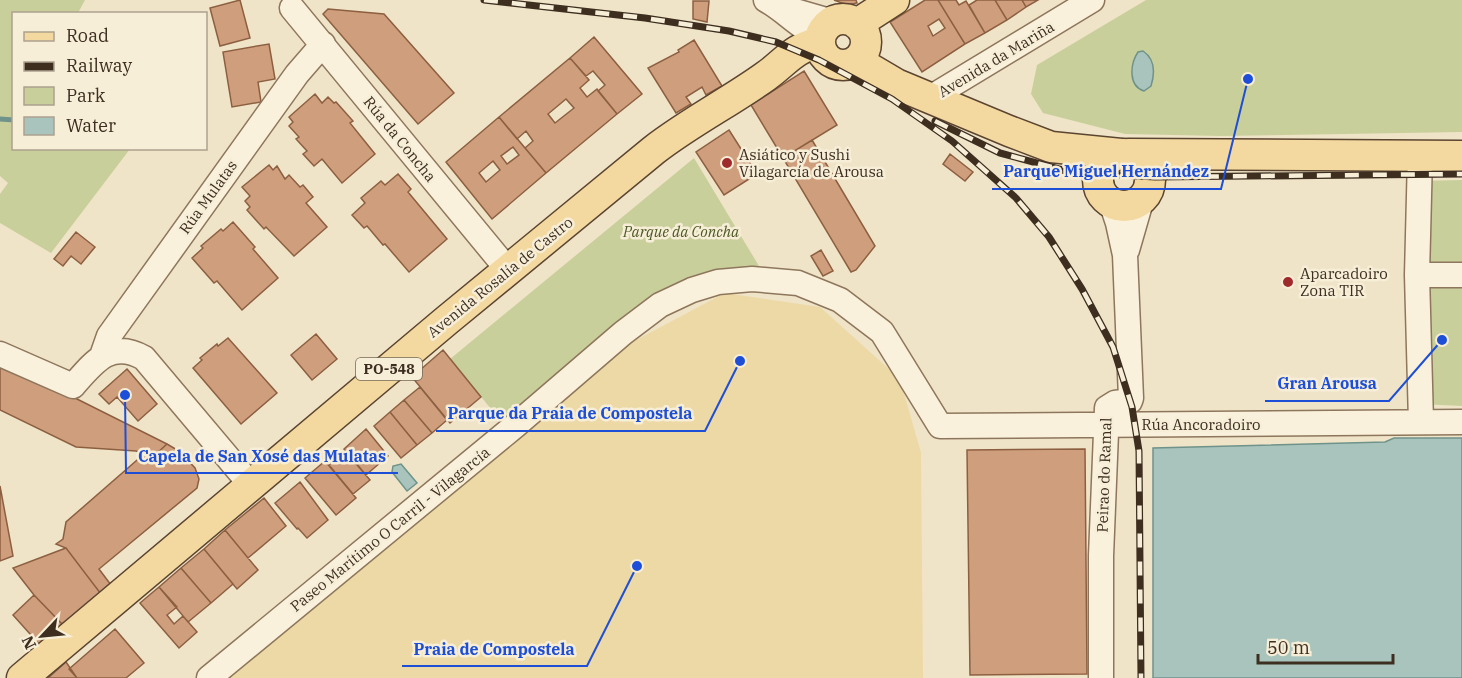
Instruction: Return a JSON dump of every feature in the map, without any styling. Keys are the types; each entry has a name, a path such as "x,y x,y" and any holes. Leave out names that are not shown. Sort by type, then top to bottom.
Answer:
{"main road":[{"path":"894,0 840,40 930,98 1051,147 1086,174 1105,196 1127,206 1135,203 1163,168 1181,155"},
{"name":"Avenida Rosalía de Castro","path":"22,678 670,137 768,75 795,50 840,40"},
{"path":"1051,147 1124,154 1462,156"},
{"path":"1105,196 1098,174 1101,167 1106,160 1124,154 1135,156 1145,164 1148,170 1146,191"}],"street":[{"name":"Avenida da Mariña","path":"930,98 1092,0"},
{"path":"773,4 811,33 840,40"},
{"name":"Rúa da Concha","path":"292,8 508,270"},
{"name":"Rúa Mulatas","path":"102,356 109,336 144,285 297,74 323,44"},
{"path":"1420,156 1417,275 1420,422"},
{"name":"Peirao do Ramal","path":"1125,255 1146,191"},
{"name":"Peirao do Ramal","path":"1101,678 1101,556 1107,408 1115,403 1130,401 1131,398 1125,255 1118,223 1105,196"},
{"path":"1417,275 1462,275"},
{"name":"Paseo Marítimo O Carril - Vilagarcía","path":"209,678 516,425 623,333 660,305 692,290 718,282 752,279 798,283 840,300 882,332 940,426"},
{"path":"0,354 73,386 102,356 114,351 134,352 144,358 251,485"},
{"name":"Rúa Ancoradoiro","path":"940,426 1462,422"}],"green space":[{"path":"0,0 85,0 79,12 12,12 12,150 129,150 51,253 0,223 0,194 8,183 0,176"},
{"path":"1146,0 1462,0 1462,132 1220,136 1125,134 1043,113 1031,94 1037,65"},
{"name":"Parque da Concha","path":"694,158 759,266 719,270 680,282 505,426 450,359"},
{"path":"1462,180 1462,406 1420,404 1418,181"}],"sand":[{"path":"725,293 820,307 900,379 921,453 923,678 213,678 621,348"}],"water":[{"path":"1143,51 1152,62 1153,71 1151,86 1144,91 1135,84 1132,74 1135,57 1138,52"},
{"path":"1394,438 1462,438 1462,678 1153,678 1153,448 1385,442"},
{"path":"401,464 417,483 407,491 392,472 393,466"}],"building":[{"path":"240,0 250,38 220,46 210,8"},
{"path":"834,0 856,0 857,3 847,5"},
{"path":"925,0 938,0 965,44 922,72 890,22","holes":["939,19 945,28 933,36 928,26"]},
{"path":"938,0 956,0 959,5 966,1 985,33 965,44"},
{"path":"977,0 995,0 1007,20 985,33 969,5"},
{"path":"995,0 1022,0 1026,7 1007,20"},
{"path":"1022,0 1038,0 1026,7"},
{"path":"693,1 709,1 707,22 693,19"},
{"path":"328,9 384,14 454,93 418,124 323,14"},
{"path":"594,37 642,94 617,114 598,91 605,85 593,71 586,76 570,58"},
{"path":"694,40 722,86 706,95 702,87 686,97 691,104 676,113 648,68 679,52 678,50"},
{"path":"269,44 275,79 258,82 261,102 232,107 223,52"},
{"path":"570,58 589,80 580,88 587,97 597,89 617,114 546,173 525,148 533,141 526,131 517,139 499,117","holes":["566,99 574,108 555,123 548,114"]},
{"path":"804,71 837,125 783,158 751,105"},
{"path":"315,94 322,103 328,97 334,103 336,102 353,121 350,123 375,154 342,183 322,159 314,166 303,154 307,151 296,139 299,137 289,126 293,122 289,117"},
{"path":"499,117 546,173 492,219 446,162","holes":["513,147 519,155 507,164 501,156","493,161 500,170 486,182 479,173"]},
{"name":"Asiático y Sushi Vilagarcía de Arousa","path":"729,130 757,174 724,195 696,152"},
{"path":"812,140 875,246 856,270 851,272 783,158"},
{"path":"950,154 973,172 965,181 943,164"},
{"path":"269,165 273,170 277,166 285,179 289,175 300,187 303,185 313,197 306,203 327,227 294,256 247,210 250,207 245,201 250,196 242,187"},
{"path":"398,174 411,189 408,192 447,239 409,272 367,226 364,228 352,215 365,203 361,198 381,181 385,185"},
{"path":"233,222 278,278 242,310 217,281 214,283 192,258 203,248 201,246"},
{"path":"76,232 95,247 81,264 71,256 63,266 54,259"},
{"path":"821,250 833,271 823,276 811,256"},
{"path":"316,334 337,359 312,380 291,355"},
{"path":"228,338 277,393 241,424 193,368 202,360 200,358"},
{"path":"443,350 481,397 450,423 412,377"},
{"path":"0,365 71,396 167,444 155,455 136,451 76,447 0,410"},
{"path":"127,369 157,404 138,421 117,397 109,404 99,394"},
{"path":"420,387 447,420 432,433 404,400"},
{"path":"404,400 432,433 417,445 390,412"},
{"path":"390,412 417,445 401,458 374,426"},
{"path":"366,429 388,456 366,475 344,449"},
{"path":"167,444 179,451 195,468 199,479 197,488 99,569 111,585 101,594 66,548 56,544 63,539 66,522 144,454 155,455"},
{"path":"1085,449 1087,674 970,675 967,450"},
{"path":"345,451 370,480 353,494 329,465"},
{"path":"325,461 356,498 336,515 305,478"},
{"path":"300,482 328,520 307,538 275,503"},
{"path":"0,486 13,556 0,561"},
{"path":"264,498 286,526 248,558 225,530"},
{"path":"225,530 258,570 237,589 204,549"},
{"path":"66,548 101,594 62,624 34,595 13,568"},
{"path":"204,549 233,584 211,603 181,568"},
{"path":"181,568 211,603 188,622 159,587"},
{"path":"159,587 177,607 167,615 174,624 183,616 197,632 179,648 140,603"},
{"path":"34,595 62,624 39,644 13,615"},
{"path":"115,629 144,663 126,678 77,678 69,669"},
{"path":"66,662 77,678 48,678"}],"waterway":[{"path":"0,119 12,120"}],"railway":[{"path":"484,0 645,18 729,31 776,42 819,60 892,99 952,141 1016,198 1049,237 1082,289 1113,347 1132,407 1139,451 1141,678"},
{"path":"935,121 1000,153 1070,172 1155,177 1462,174"}],"place":[{"name":"Parque Miguel Hernández","path":"1248,79"},
{"name":"Asiático y Sushi Vilagarcía de Arousa","path":"727,163"},
{"name":"Aparcadoiro Zona TIR","path":"1288,282"},
{"name":"Gran Arousa","path":"1442,340"},
{"name":"Parque da Praia de Compostela","path":"740,361"},
{"name":"Capela de San Xosé das Mulatas","path":"125,395"},
{"name":"Praia de Compostela","path":"637,566"}]}
